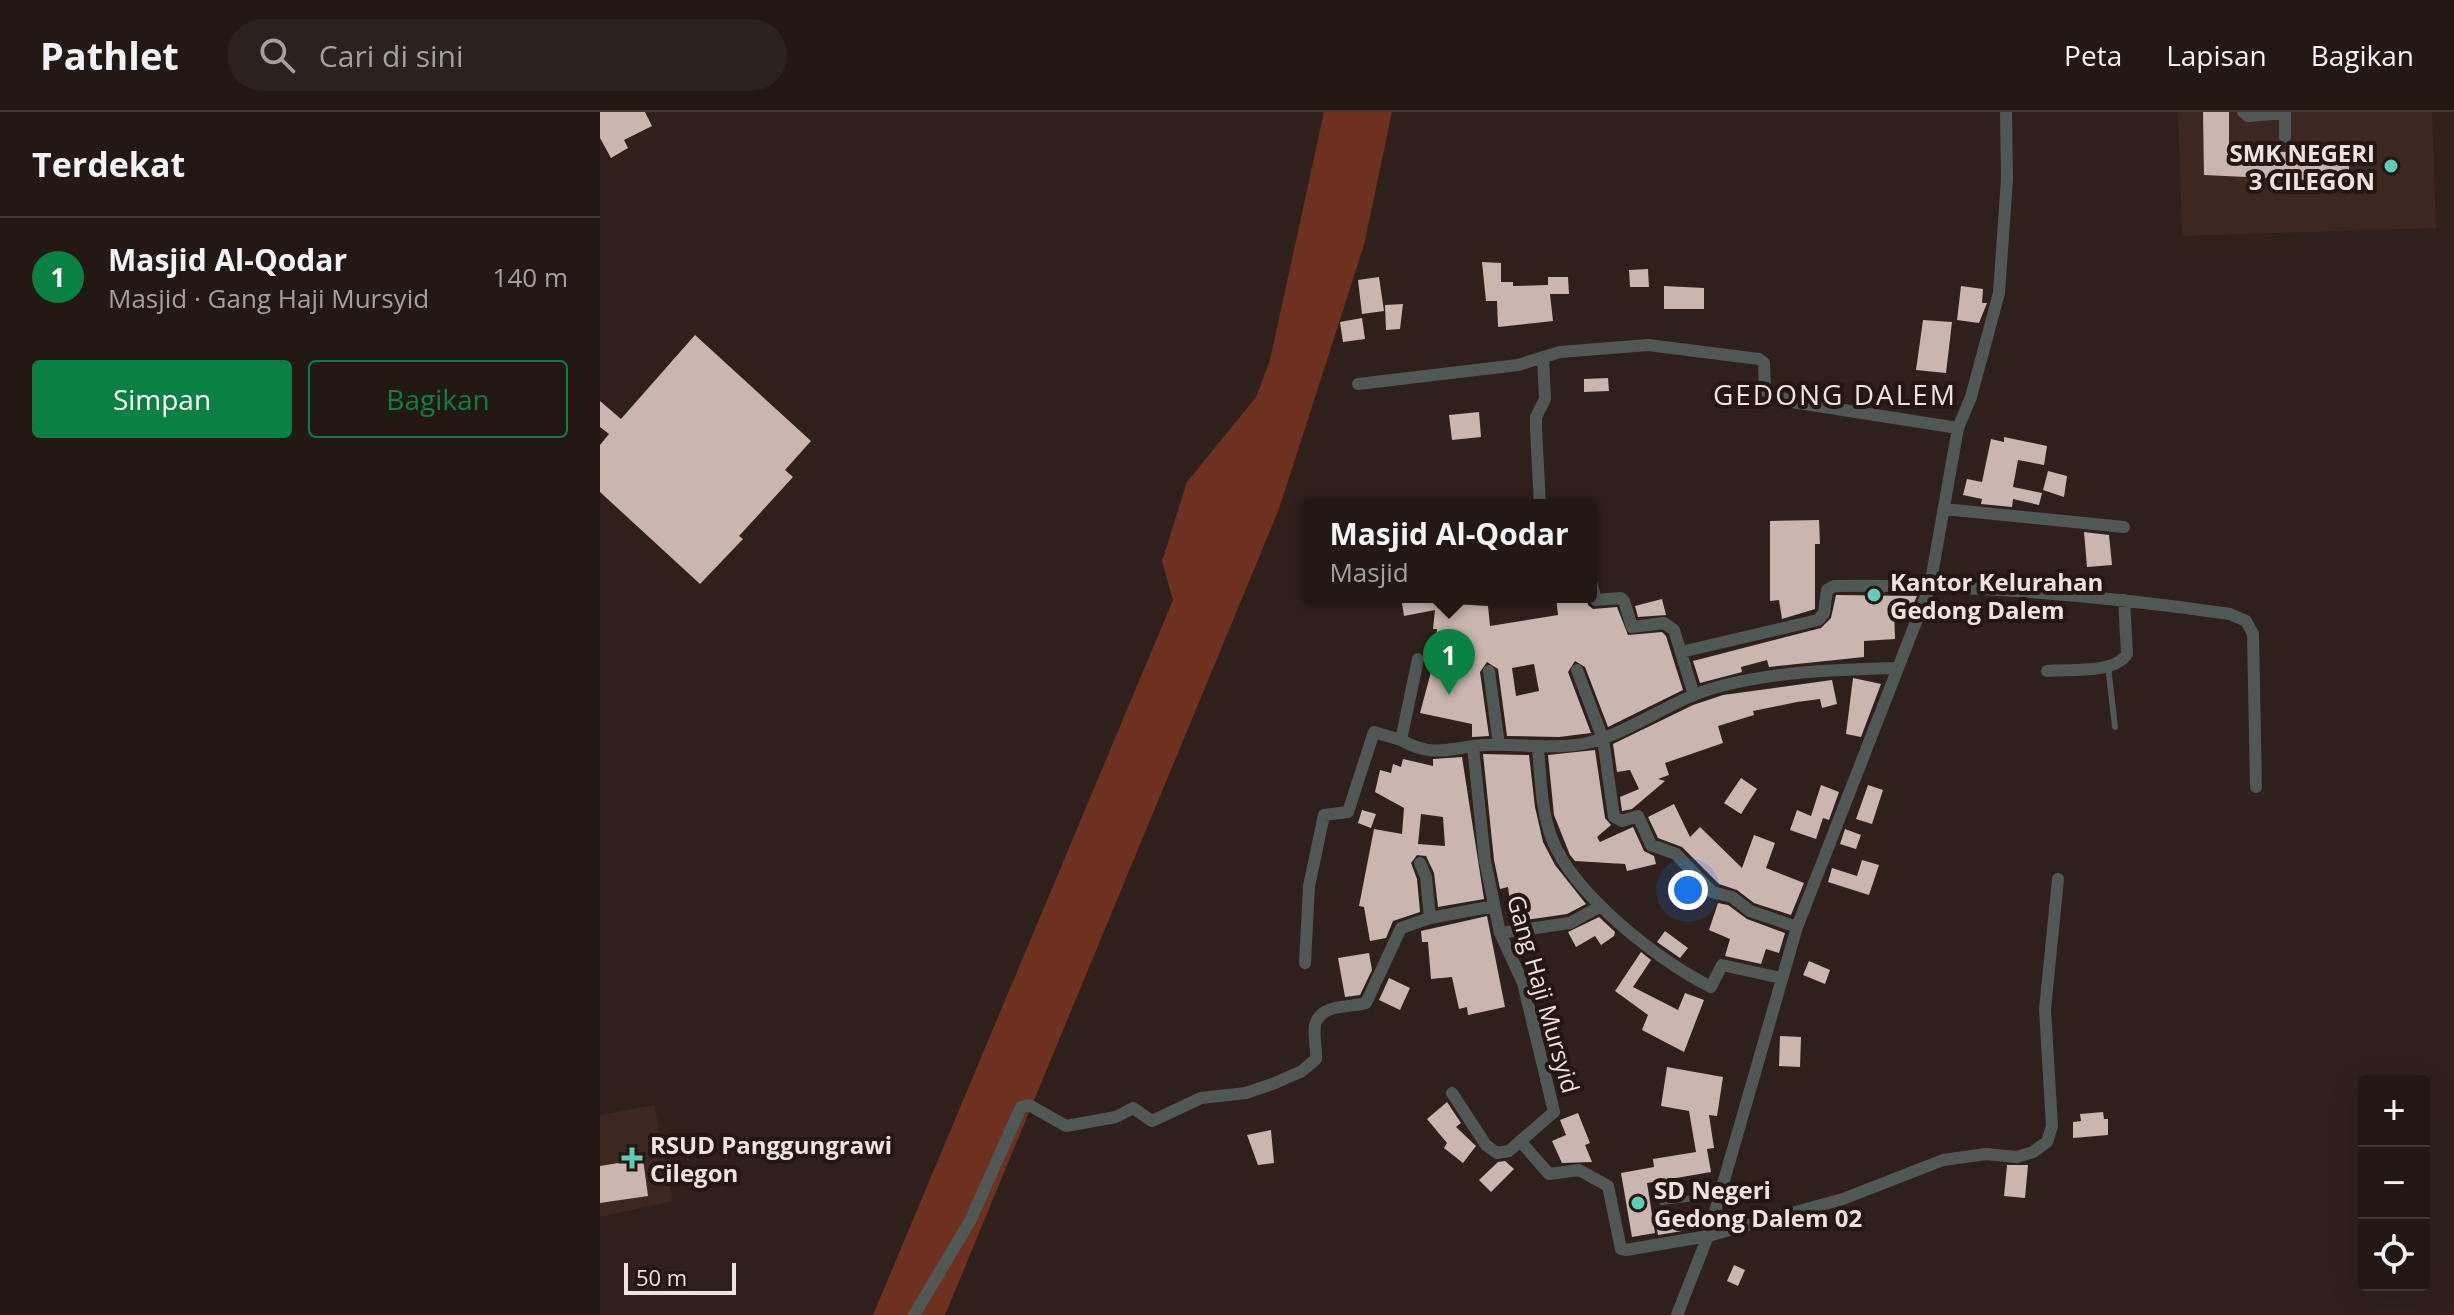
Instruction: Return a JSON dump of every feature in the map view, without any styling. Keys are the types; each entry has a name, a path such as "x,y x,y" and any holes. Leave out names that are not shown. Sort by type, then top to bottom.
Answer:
{"street":[{"path":"1677,1315 1708,1236 1797,927 1930,586 1958,428 1971,397 1999,293 2007,179 2006,112"},
{"path":"2243,112 2248,116 2285,112 2285,137"},
{"path":"1358,384 1518,365 1570,351 1648,345 1734,354 1764,363 1765,391 1774,397 1958,428"},
{"path":"1540,499 1536,417 1545,399 1543,357"},
{"path":"1944,509 2124,527"},
{"path":"1681,652 1821,618 1827,590 1832,587 1930,586 2124,600 2230,614 2246,621 2251,628 2256,651 2256,787"},
{"path":"1597,601 1621,598 1633,628 1668,625 1676,632 1694,695"},
{"path":"2047,671 2108,666 2123,661 2127,654 2124,600"},
{"path":"1401,740 1418,659"},
{"path":"1305,963 1311,871 1324,815 1348,812 1374,732 1421,748 1448,752 1499,745 1538,749 1603,739 1694,695 1790,672 1896,668"},
{"path":"1577,670 1603,739 1614,817 1622,821 1638,816 1651,845 1676,854 1712,892 1732,897 1748,911 1797,927"},
{"path":"1489,671 1499,745"},
{"name":"Gang Haji Mursyid","path":"1473,747 1480,826 1500,933 1523,983 1554,1106 1550,1117 1521,1142"},
{"path":"1538,749 1544,808 1551,837 1599,907 1667,964 1711,987 1722,965 1781,978"},
{"path":"1420,863 1426,877 1430,918"},
{"path":"1452,1093 1486,1145 1497,1153 1509,1151 1521,1142 1549,1174 1579,1170 1608,1186 1621,1249 1708,1236 1843,1199 1943,1160 1986,1154 2017,1157 2033,1152 2047,1142 2052,1126 2045,1009 2058,879"},
{"path":"914,1315 970,1221 1021,1107 1029,1105 1066,1126 1116,1117 1133,1108 1152,1121 1195,1100 1246,1093 1286,1078 1316,1059 1314,1028 1318,1018 1329,1010 1366,1003 1401,928 1430,918 1494,906"},
{"path":"1500,933 1570,923 1599,907"}],"lane":[{"path":"2108,666 2115,727"},
{"path":"1662,1202 1718,1195"}],"shaded area":[{"path":"1324,112 1392,112 1364,245 1279,509 945,1315 873,1315 1173,600 1162,561 1187,482 1256,397 1270,360"},
{"name":"SMK NEGERI 3 CILEGON","path":"2178,112 2203,112 2204,142 2229,142 2229,112 2432,112 2436,228 2182,236","holes":["2204,151 2291,152 2291,177 2204,175","2302,157 2349,157 2348,182 2302,182"]},
{"name":"RSUD Panggungrawi Cilegon","path":"654,1105 673,1201 600,1217 600,1115"}],"building":[{"path":"600,112 645,112 652,126 624,140 628,148 611,158 600,138"},
{"path":"2203,112 2229,112 2229,150 2291,152 2291,157 2349,157 2349,182 2204,175"},
{"path":"1482,262 1501,263 1501,282 1513,282 1513,286 1548,285 1548,277 1568,277 1569,294 1550,294 1553,321 1498,327 1497,301 1486,301"},
{"path":"1648,269 1649,287 1630,287 1629,270"},
{"path":"1379,277 1384,311 1362,314 1358,280"},
{"path":"1664,286 1704,288 1704,309 1664,309"},
{"path":"1961,286 1983,289 1982,303 1987,303 1979,323 1957,320"},
{"path":"1403,304 1400,329 1386,330 1385,305"},
{"path":"1362,318 1365,339 1343,342 1340,322"},
{"path":"1923,320 1952,322 1946,373 1916,370"},
{"path":"695,335 811,441 785,470 793,477 739,536 743,539 700,584 600,492 600,445 609,434 600,427 600,401 621,419"},
{"path":"1608,378 1609,391 1584,392 1584,379"},
{"path":"1479,412 1481,437 1452,440 1449,415"},
{"path":"2004,437 2047,446 2044,465 2018,460 2013,487 2042,493 2039,505 2013,499 2012,507 1981,504 1982,499 1963,495 1967,479 1982,482 1991,439 2004,442"},
{"path":"2048,471 2067,476 2064,497 2043,490"},
{"path":"1819,520 1820,544 1815,544 1815,609 1782,619 1779,600 1770,601 1770,521"},
{"path":"2084,532 2109,535 2112,565 2087,567"},
{"path":"1836,595 1917,596 1912,607 1894,608 1895,639 1864,641 1864,657 1769,667 1767,660 1741,667 1742,672 1700,683 1693,661 1821,628 1831,618"},
{"path":"1662,599 1666,615 1638,617 1635,606"},
{"path":"1402,603 1488,606 1490,626 1558,615 1557,603 1588,603 1593,609 1617,607 1628,635 1662,632 1666,636 1683,690 1608,727 1585,667 1575,661 1568,672 1591,733 1559,737 1507,736 1498,669 1487,662 1480,672 1489,736 1472,737 1472,724 1420,713 1432,668 1437,629 1433,629 1435,610 1404,616","holes":["1534,664 1539,691 1516,696 1512,668"]},
{"path":"1853,678 1881,684 1861,737 1846,734"},
{"path":"1832,680 1837,704 1822,708 1820,699 1797,702 1753,711 1754,715 1718,726 1723,743 1665,763 1669,775 1658,779 1665,781 1632,809 1622,811 1620,797 1639,789 1630,770 1617,772 1613,744 1693,705 1723,695"},
{"path":"1595,750 1605,818 1611,825 1597,837 1600,842 1633,827 1644,851 1654,856 1656,864 1627,871 1625,864 1575,861 1570,855 1554,815 1548,755"},
{"path":"1483,754 1529,755 1543,842 1555,865 1586,904 1567,914 1513,922 1508,887 1500,889 1494,860"},
{"path":"1462,757 1484,899 1438,907 1434,873 1426,856 1417,855 1411,863 1417,879 1420,912 1393,921 1386,938 1370,941 1364,907 1359,906 1374,829 1402,834 1404,808 1375,792 1380,770 1391,773 1393,764 1401,767 1403,759 1433,766 1433,759","holes":["1421,814 1443,817 1445,846 1418,844"]},
{"path":"1741,778 1757,789 1741,814 1724,803"},
{"path":"1821,785 1839,792 1829,820 1823,818 1816,839 1790,830 1797,810 1811,816"},
{"path":"1868,785 1883,790 1872,824 1856,819"},
{"path":"1674,804 1690,837 1700,827 1742,868 1754,835 1775,843 1766,868 1804,883 1791,915 1754,903 1737,890 1719,884 1682,847 1658,838 1648,817"},
{"path":"1362,810 1376,814 1371,828 1358,823"},
{"path":"1845,829 1861,835 1856,849 1840,844"},
{"path":"1862,860 1879,865 1869,895 1828,882 1832,868 1857,876"},
{"path":"1718,903 1728,905 1747,919 1785,933 1779,953 1766,949 1761,964 1725,956 1730,939 1709,930"},
{"path":"1487,916 1505,1007 1468,1015 1467,1007 1459,1009 1452,977 1431,979 1428,942 1422,942 1421,931"},
{"path":"1599,917 1615,932 1614,936 1601,945 1595,936 1576,947 1568,932"},
{"path":"1665,931 1688,948 1680,958 1657,942"},
{"path":"1641,952 1651,960 1633,987 1678,1010 1685,993 1704,1000 1684,1052 1642,1030 1648,1015 1615,991"},
{"path":"1369,953 1372,970 1360,995 1345,997 1338,958"},
{"path":"1809,961 1830,970 1825,984 1803,975"},
{"path":"1389,978 1410,988 1400,1010 1379,1000"},
{"path":"1780,1036 1801,1037 1800,1067 1779,1066"},
{"path":"1667,1067 1723,1077 1717,1116 1709,1115 1714,1148 1707,1149 1711,1172 1647,1183 1655,1233 1632,1237 1621,1173 1654,1167 1653,1159 1696,1152 1689,1111 1661,1106"},
{"path":"1447,1102 1461,1123 1456,1127 1476,1146 1463,1163 1444,1148 1447,1143 1427,1119"},
{"path":"2103,1112 2104,1119 2108,1119 2108,1135 2073,1138 2073,1122 2081,1121 2080,1114"},
{"path":"1578,1113 1590,1143 1585,1145 1592,1162 1562,1163 1552,1141 1566,1135 1560,1120"},
{"path":"1271,1130 1274,1163 1258,1165 1247,1135"},
{"path":"643,1159 648,1196 600,1203 600,1166"},
{"path":"1505,1161 1514,1169 1491,1192 1479,1180 1498,1162"},
{"path":"2007,1165 2028,1165 2025,1198 2004,1196"},
{"path":"1680,1220 1682,1231 1658,1235 1656,1224"},
{"path":"1734,1265 1745,1270 1738,1286 1727,1281"}],"place":[{"name":"SMK NEGERI 3 CILEGON","path":"2391,166"},
{"name":"Kantor Kelurahan Gedong Dalem","path":"1874,595"},
{"name":"Masjid Al-Qodar","path":"1449,695"},
{"name":"RSUD Panggungrawi Cilegon","path":"632,1158"},
{"name":"SD Negeri Gedong Dalem 02","path":"1638,1203"}],"district":[{"name":"GEDONG DALEM","path":"1835,394"}]}
